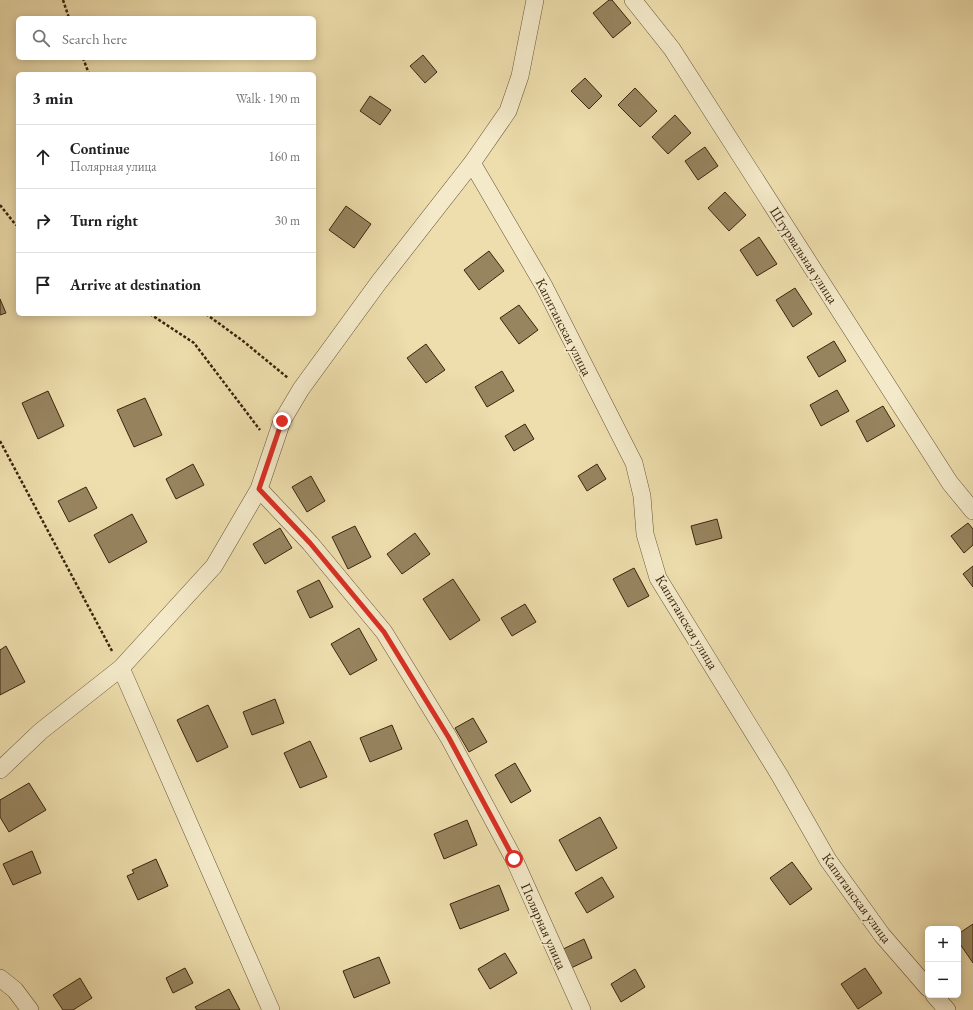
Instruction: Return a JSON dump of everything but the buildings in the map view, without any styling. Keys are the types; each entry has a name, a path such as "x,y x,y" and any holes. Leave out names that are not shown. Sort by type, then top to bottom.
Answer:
{"street":[{"path":"0,770 41,731 122,668 214,566 259,489 282,421 301,389 379,282 472,163 508,111 520,76 535,0"},
{"name":"Штурвальная улица","path":"633,0 672,48 950,483 973,512"},
{"name":"Капитанская улица","path":"472,163 544,286 634,463 642,496 645,534 658,578 780,776 828,860 882,936 925,985"},
{"name":"Полярная улица","path":"259,489 310,543 384,632 449,738 514,859 582,1010"},
{"path":"122,668 271,1010"},
{"path":"0,978 15,990 30,1010"},
{"path":"937,998 947,1010"}],"path":[{"path":"63,0 68,16"},
{"path":"84,60 88,72"},
{"path":"0,205 16,224"},
{"path":"153,316 194,343 274,448"},
{"path":"209,316 243,341 301,389"},
{"path":"0,441 122,668"}],"route":[{"path":"282,421 259,489 310,543 384,632 449,738 514,859"}]}
